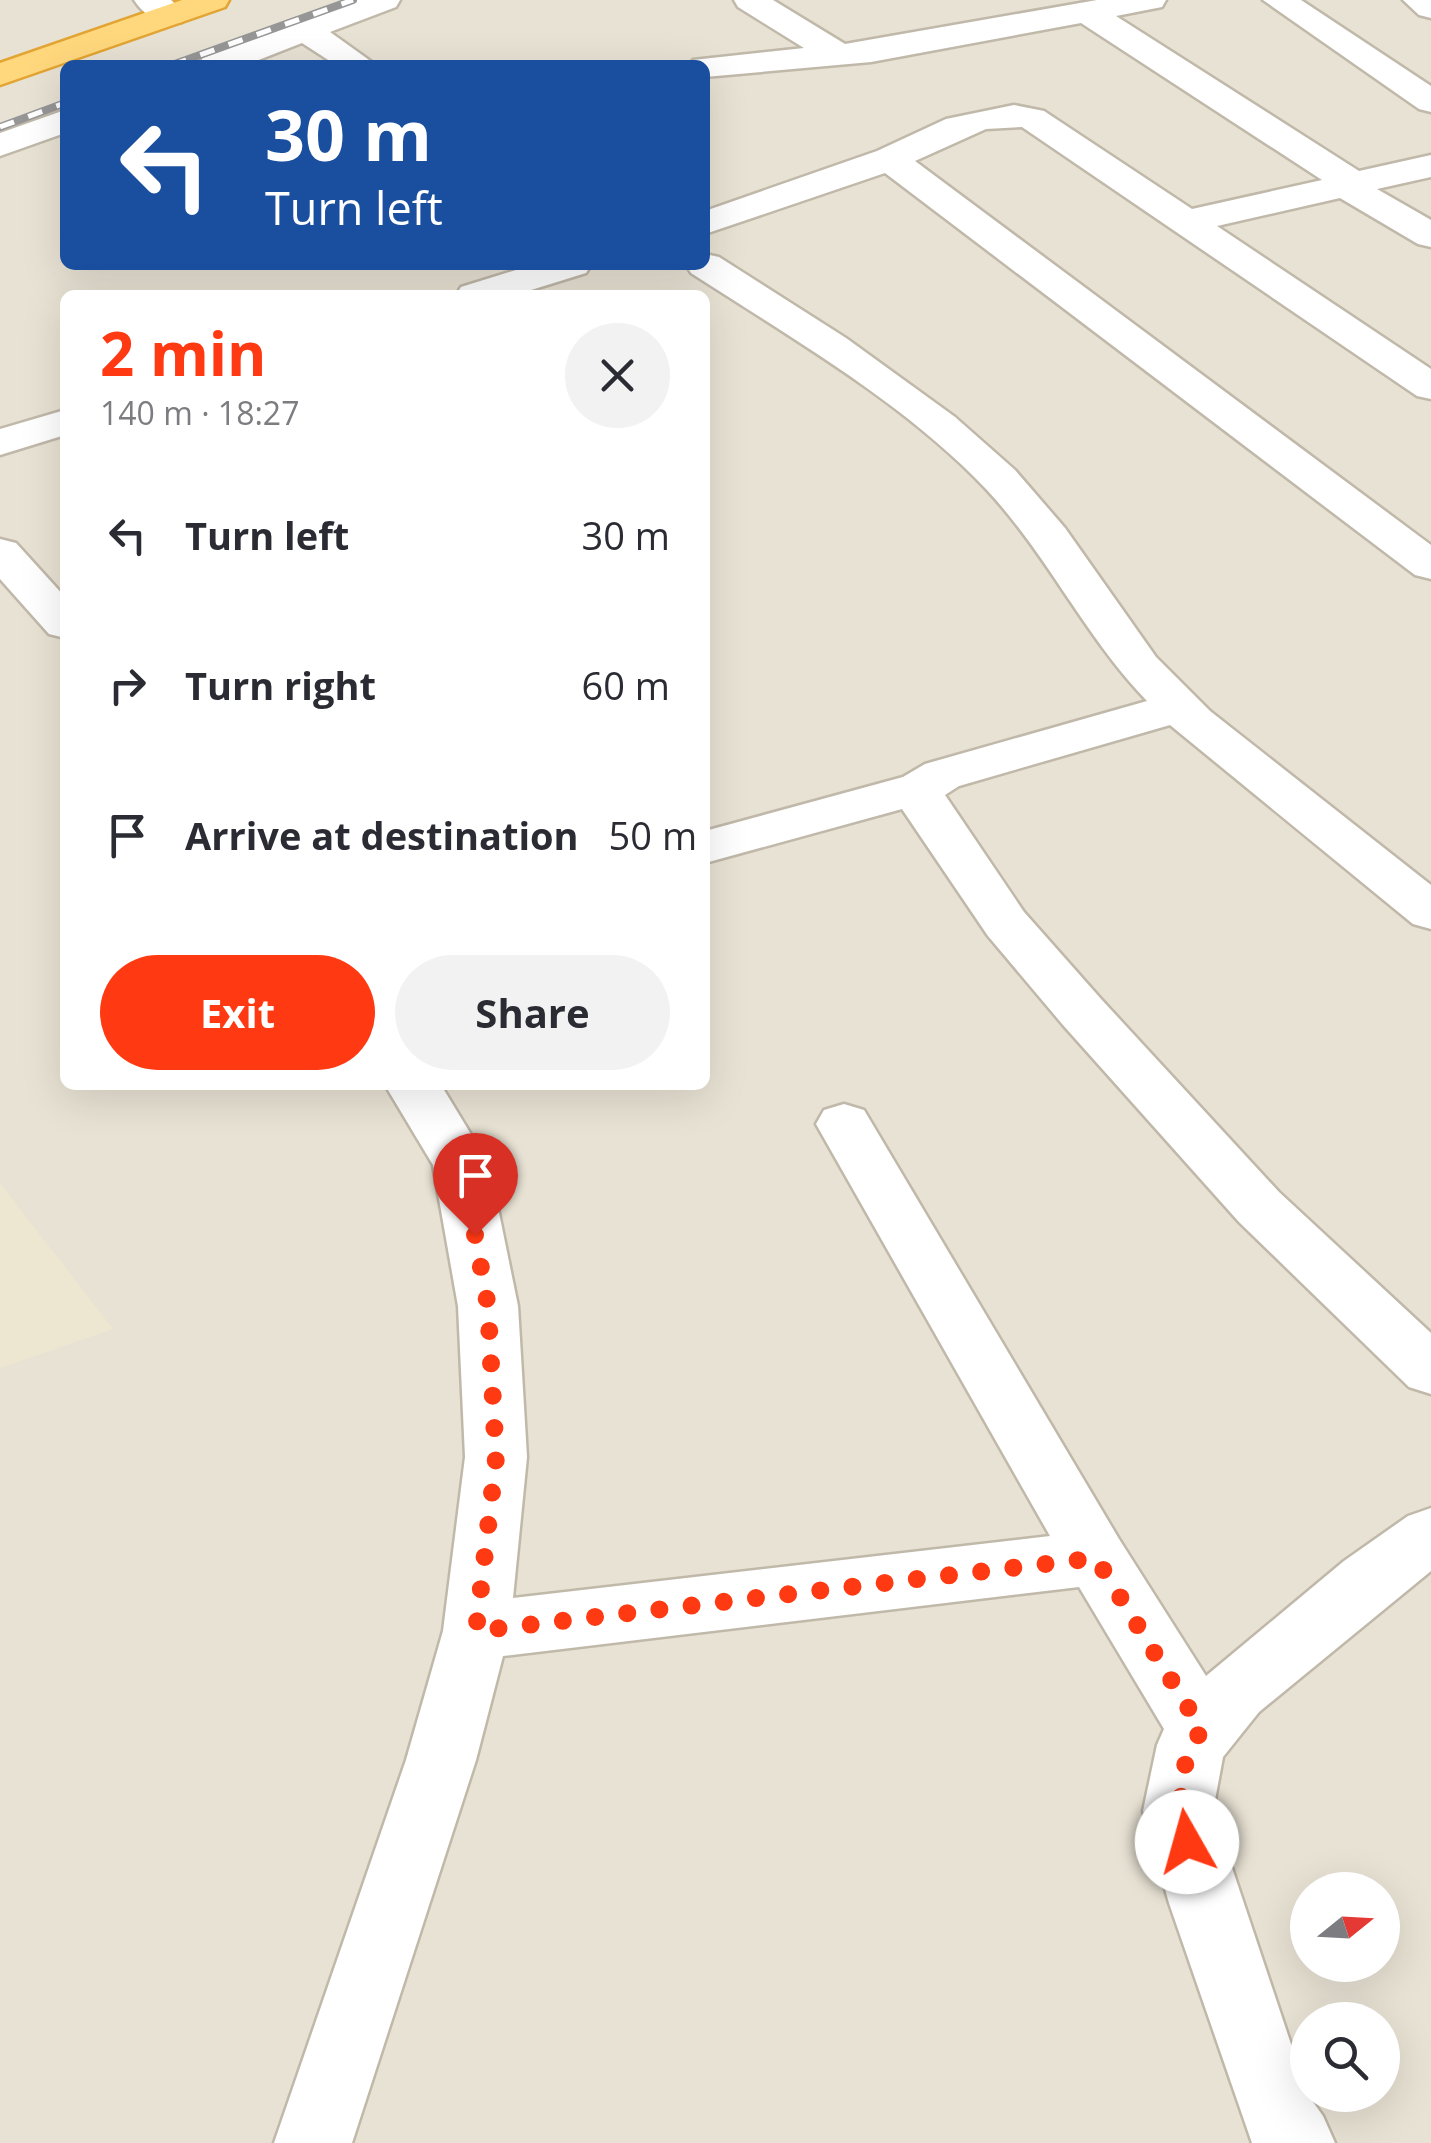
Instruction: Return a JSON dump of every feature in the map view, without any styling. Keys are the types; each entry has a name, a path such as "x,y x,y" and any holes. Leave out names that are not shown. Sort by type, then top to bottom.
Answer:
{"highway":[{"path":"0,75 160,8 213,0"},
{"path":"89,60 252,0"},
{"path":"0,93 60,71"}],"street":[{"path":"228,60 384,0"},
{"path":"750,0 840,56"},
{"path":"710,67 840,56 1150,0"},
{"path":"1279,0 1431,102"},
{"path":"1419,0 1431,8"},
{"path":"1087,12 1431,236"},
{"path":"305,31 351,60"},
{"path":"710,220 890,160 972,123 1026,116 1431,386"},
{"path":"0,145 60,122"},
{"path":"890,160 1431,566"},
{"path":"1185,222 1431,166"},
{"path":"710,269 832,346 940,426 1000,479 1049,538 1140,667 1180,707 1431,912"},
{"path":"491,290 556,270"},
{"path":"0,442 60,424"},
{"path":"0,552 60,618"},
{"path":"710,846 920,788 942,775 1180,707"},
{"path":"920,788 920,798 932,820 1006,924 1082,1012 1259,1208 1431,1370"},
{"path":"313,2143 441,1760 476,1631 496,1458 488,1306 461,1164 416,1090"},
{"path":"844,1124 1096,1558 1202,1730"},
{"path":"1296,2143 1279,2116 1205,1903 1178,1811 1191,1745 1234,1690 1431,1535"},
{"path":"476,1631 1096,1558"}],"shaded area":[{"path":"0,0 1431,0 1431,2143 0,2143"},
{"path":"0,1183 113,1329 0,1368"}],"railway":[{"path":"186,60 353,0"},
{"path":"0,127 60,105"}],"route":[{"path":"475,1235 488,1306 496,1458 476,1631 1096,1558 1202,1730 1191,1745 1178,1811 1187,1842"}]}
